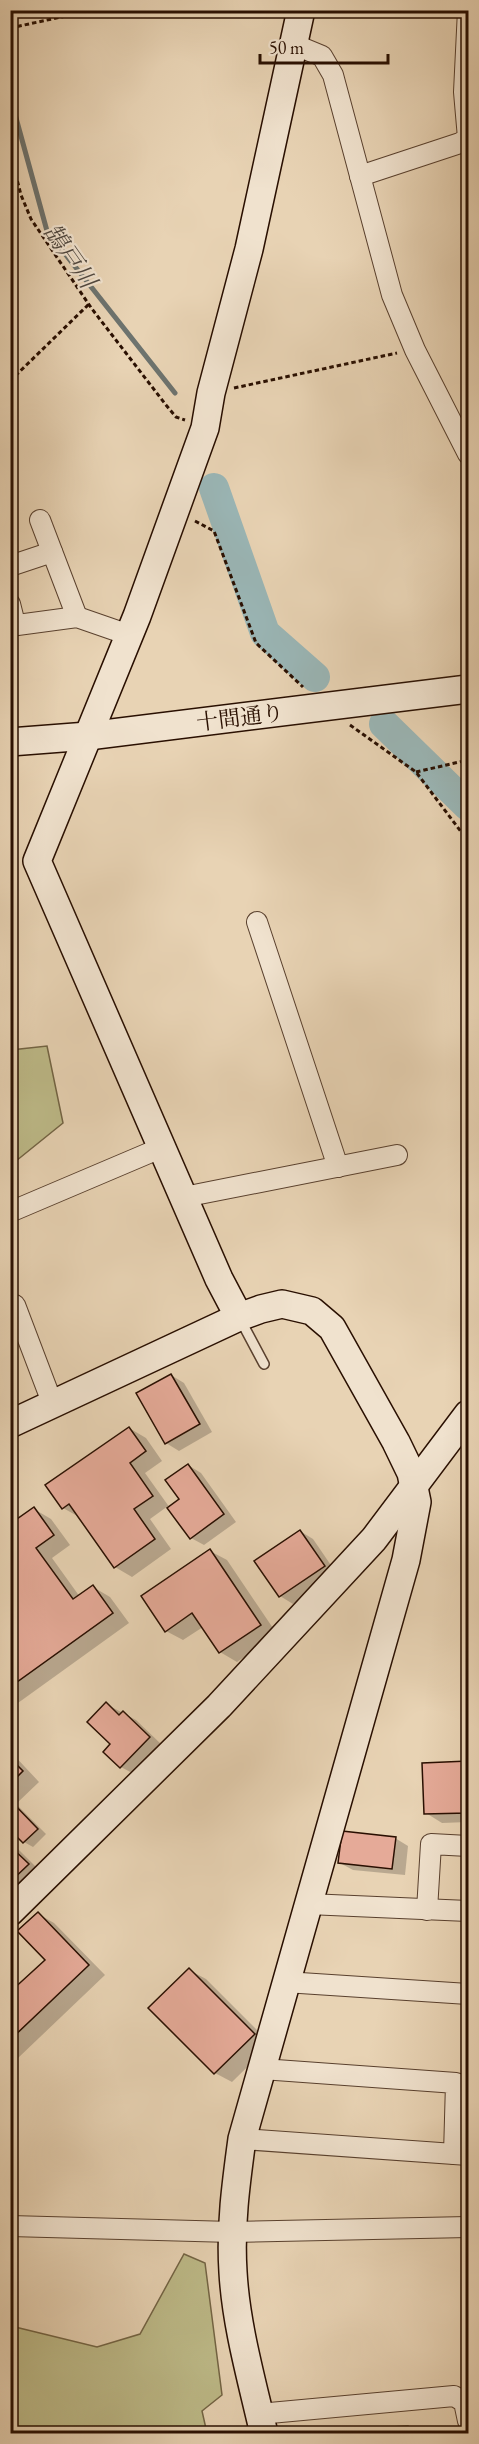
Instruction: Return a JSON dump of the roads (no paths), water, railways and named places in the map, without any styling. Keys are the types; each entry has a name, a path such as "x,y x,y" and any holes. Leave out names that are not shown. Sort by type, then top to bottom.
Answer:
{"street":[{"path":"239,1317 219,1279 37,861 129,635 205,428 211,393 249,249 301,10"},
{"path":"360,176 460,143 468,138 464,93 468,19"},
{"path":"293,45 322,56 333,75 392,295 415,350 468,454"},
{"path":"40,520 77,617"},
{"path":"10,566 52,552"},
{"path":"10,604 13,625 77,617 129,635"},
{"name":"十間通り","path":"10,742 88,736 468,689"},
{"path":"257,921 338,1167"},
{"path":"10,1212 163,1147"},
{"path":"184,1197 397,1155"},
{"path":"10,1424 239,1317 282,1304 312,1311 332,1328 396,1442 415,1487 417,1502 406,1560 242,2139 232,2232 236,2300 261,2424 454,2396 464,2402 468,2421"},
{"path":"15,1305 53,1405"},
{"path":"10,1912 219,1706 374,1539 468,1414"},
{"path":"427,1910 431,1844 468,1846"},
{"path":"308,1904 468,1911"},
{"path":"285,1982 468,1994"},
{"path":"242,2139 461,2154 456,2083 262,2069"},
{"path":"10,2226 232,2232 468,2227"}],"lane":[{"path":"239,1317 264,1365"}],"waterway":[{"name":"鵠戸川","path":"10,96 47,231 175,393"},
{"name":"鵠戸川","path":"214,488 265,633 315,677"},
{"name":"鵠戸川","path":"384,724 468,806"}]}
